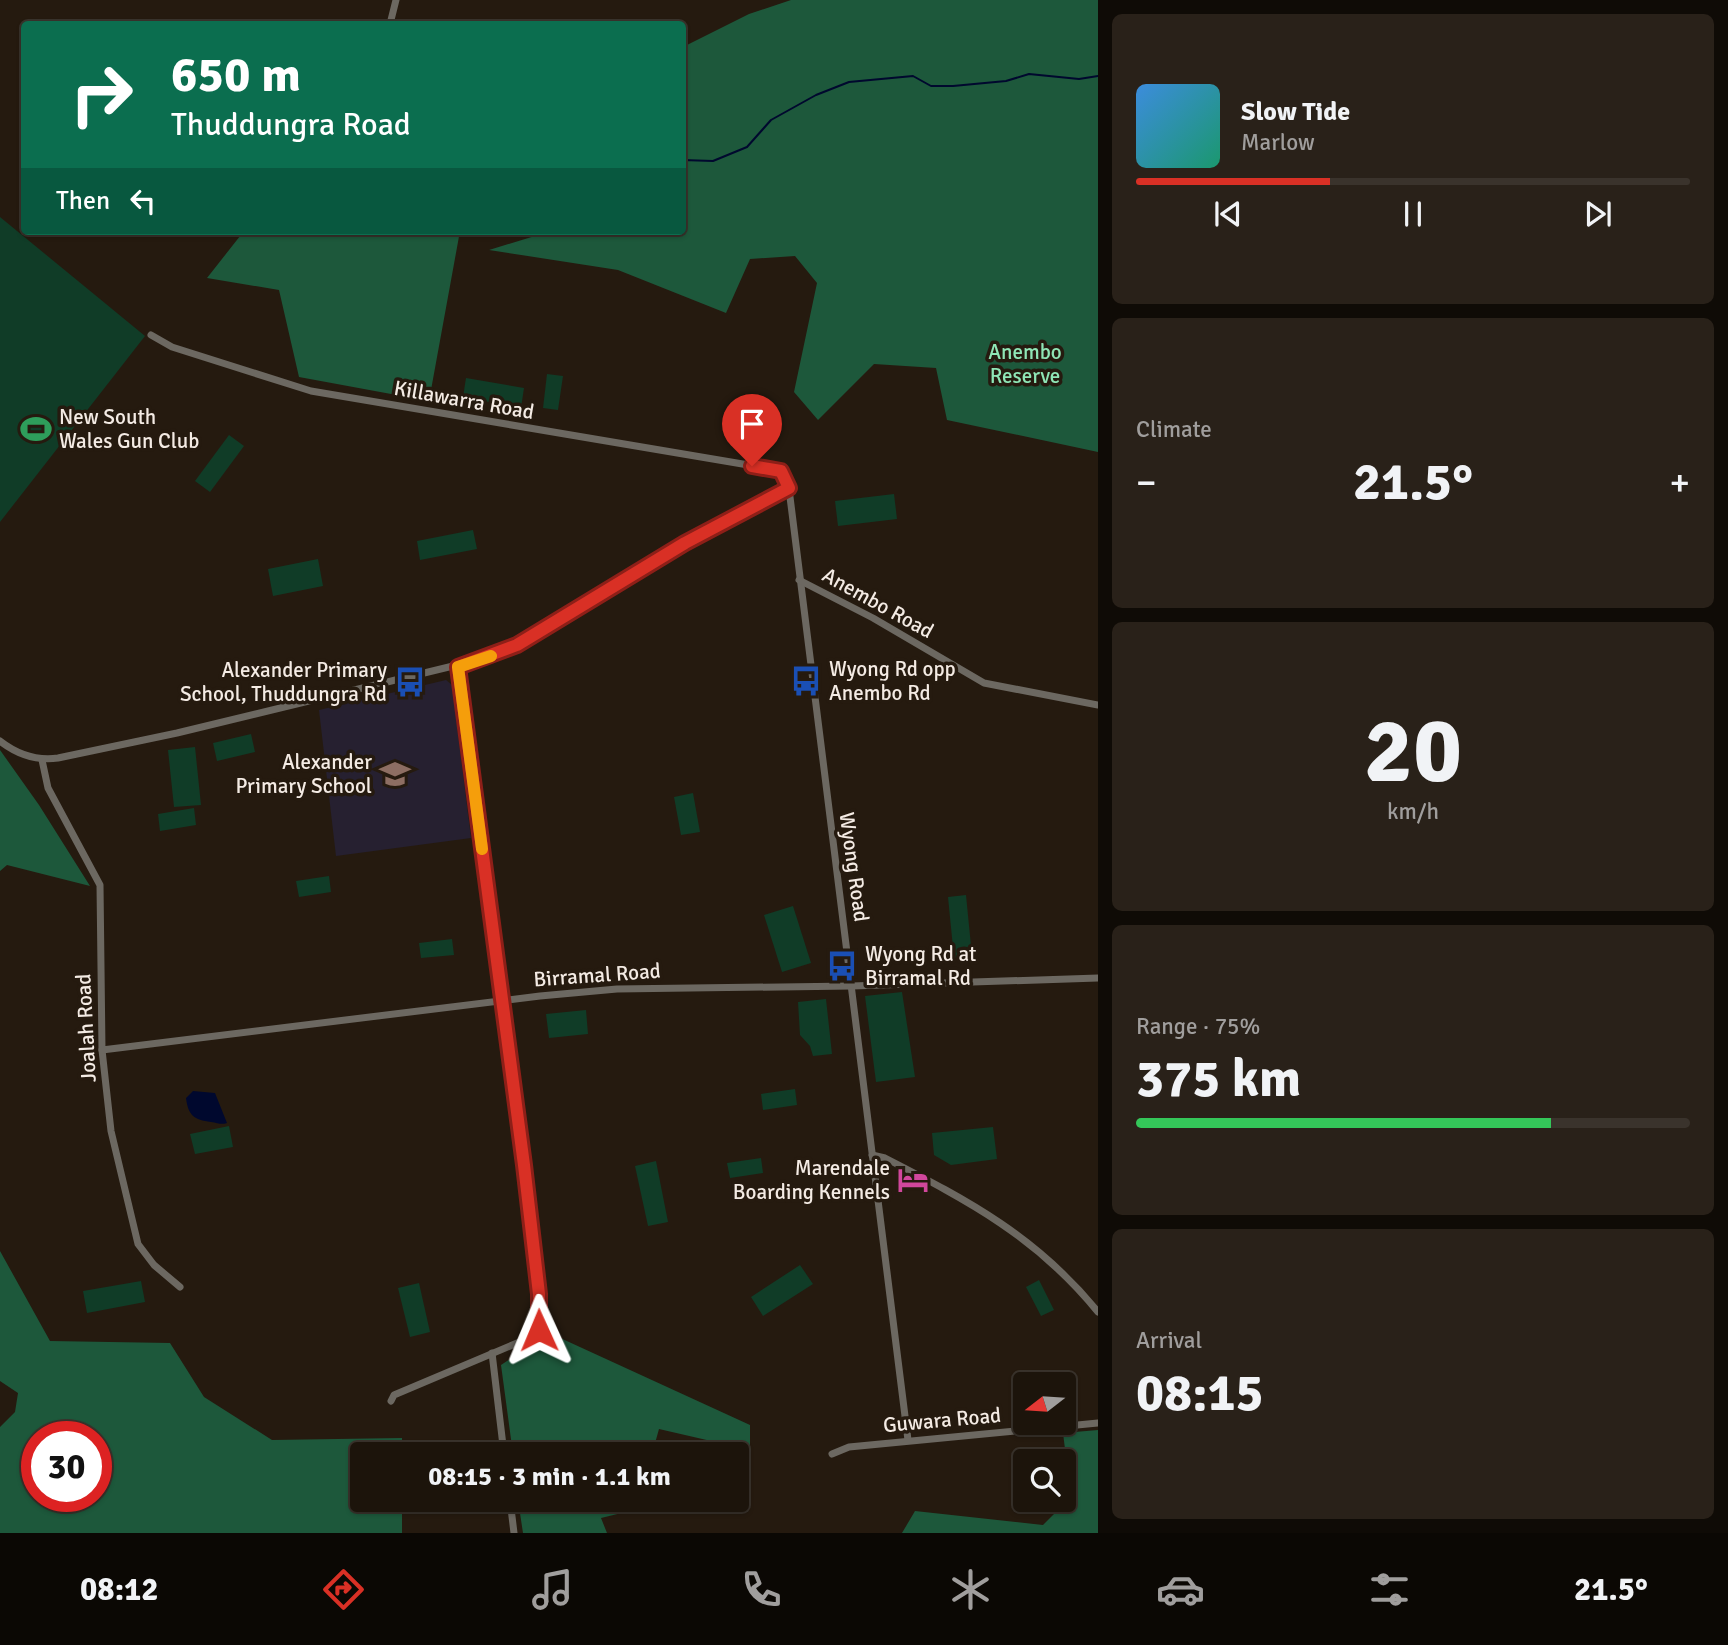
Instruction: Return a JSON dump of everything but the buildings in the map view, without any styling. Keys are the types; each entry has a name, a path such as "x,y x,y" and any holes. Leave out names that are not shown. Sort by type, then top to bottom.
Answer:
{"street":[{"path":"391,21 396,0"},
{"name":"Killawarra Road","path":"151,335 172,346 311,391 778,470"},
{"name":"Wyong Road","path":"778,470 784,475 789,488 908,1440"},
{"path":"0,741 16,752 42,760 150,739 458,667 517,645 685,543 789,488"},
{"name":"Anembo Road","path":"799,580 873,618 984,683 1098,705"},
{"path":"391,1401 394,1395 534,1335 541,1323 458,667"},
{"name":"Joalah Road","path":"42,760 48,788 100,885 102,1050 111,1131 138,1244 154,1265 180,1287"},
{"name":"Birramal Road","path":"102,1050 617,989 852,986 1098,978"},
{"path":"872,1156 885,1158 996,1218 1061,1270 1098,1312"},
{"path":"492,1353 503,1442"},
{"name":"Guwara Road","path":"832,1454 849,1447 908,1440 1098,1423"},
{"path":"511,1512 514,1533"}],"shaded area":[{"name":"Alexander Primary School","path":"446,680 452,685 471,838 336,856 319,710"}],"green space":[{"name":"Anembo Reserve","path":"791,0 1098,0 1098,452 947,420 936,368 874,364 818,420 794,392 817,283 795,256 750,259 726,313 618,270 489,250 538,235 686,235 686,46 749,14"},
{"name":"New South Wales Gun Club","path":"0,217 145,336 0,522"},
{"path":"241,235 459,235 429,401 299,377 279,290 207,278"},
{"path":"547,374 563,376 558,410 543,408"},
{"path":"466,378 524,388 521,408 463,397"},
{"path":"229,435 244,446 210,492 195,481"},
{"path":"894,494 897,519 838,526 835,501"},
{"path":"473,530 477,549 420,560 417,541"},
{"path":"318,559 323,586 273,596 268,569"},
{"path":"251,734 255,752 217,761 213,743"},
{"path":"195,747 201,805 174,807 168,750"},
{"path":"0,750 39,805 90,886 7,865 0,871"},
{"path":"693,793 700,832 681,835 674,797"},
{"path":"194,808 196,825 160,831 158,814"},
{"path":"329,876 331,892 299,897 296,881"},
{"path":"966,895 972,956 954,958 948,897"},
{"path":"793,906 811,963 782,972 764,915"},
{"path":"452,939 454,955 421,958 419,943"},
{"path":"902,992 915,1077 876,1082 865,996"},
{"path":"826,999 832,1054 813,1056 810,1046 800,1035 798,1002"},
{"path":"586,1010 588,1034 549,1038 546,1014"},
{"path":"795,1089 797,1105 763,1110 761,1094"},
{"path":"229,1126 233,1147 195,1154 190,1134"},
{"path":"993,1127 997,1159 951,1165 934,1155 932,1133"},
{"path":"761,1158 763,1173 730,1178 727,1163"},
{"path":"656,1161 668,1222 648,1226 635,1166"},
{"path":"0,1251 50,1341 170,1343 204,1397 272,1440 402,1438 402,1442 350,1442 350,1512 402,1512 402,1533 0,1533 0,1427 15,1412 18,1393 0,1381"},
{"path":"800,1265 813,1284 763,1316 751,1297"},
{"path":"1039,1280 1054,1310 1041,1316 1026,1287"},
{"path":"141,1281 145,1302 87,1313 83,1291"},
{"path":"419,1283 430,1332 410,1337 398,1288"},
{"path":"545,1331 750,1425 750,1450 749,1442 715,1442 659,1429 655,1442 511,1442 501,1365 539,1340"},
{"path":"1098,1430 1098,1533 902,1533 915,1511 1043,1525 1056,1512 1076,1512 1076,1449 1065,1449 1063,1435 1076,1435 1076,1432"},
{"path":"520,1512 626,1512 601,1518 607,1533 523,1533"}],"water":[{"path":"193,1091 215,1093 227,1123 205,1121 193,1116 188,1109 186,1098"}],"waterway":[{"path":"686,160 713,161 747,147 771,120 816,95 849,82 913,76 931,86 953,86 1006,81 1029,74 1079,79 1098,76"}],"slow traffic":[{"path":"482,849 458,667 491,656"}],"place":[{"name":"New South Wales Gun Club","path":"36,429"},
{"name":"Wyong Rd opp Anembo Rd","path":"806,681"},
{"name":"Alexander Primary School, Thuddungra Rd","path":"410,682"},
{"name":"Alexander Primary School","path":"395,774"},
{"name":"Wyong Rd at Birramal Rd","path":"842,966"},
{"name":"Marendale Boarding Kennels","path":"913,1180"}],"route":[{"path":"539,1330 539,1294 524,1165 458,667 517,645 685,543 789,488 781,471 752,466"}]}
